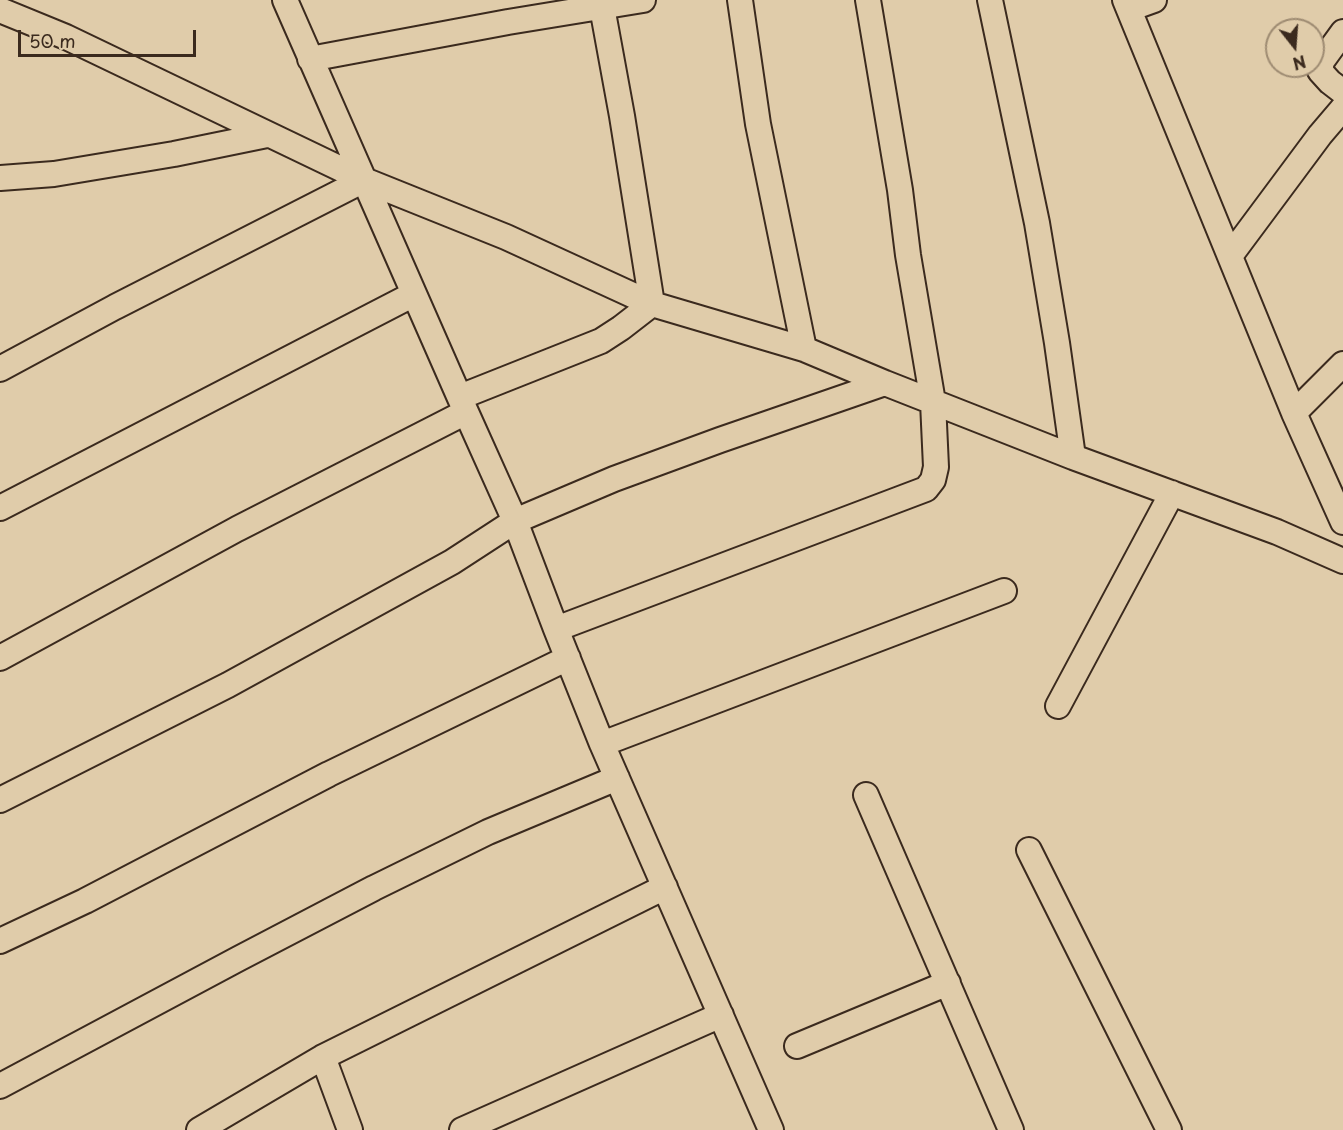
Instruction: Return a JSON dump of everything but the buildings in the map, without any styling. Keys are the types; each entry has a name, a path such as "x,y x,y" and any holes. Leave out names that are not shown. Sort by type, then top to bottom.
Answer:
{"street":[{"path":"285,0 515,521 602,744 721,1015 768,1129"},
{"path":"310,58 643,0"},
{"path":"740,0 758,124 804,349"},
{"path":"556,629 926,489 933,480 936,467 933,402 868,0"},
{"path":"990,0 1037,223 1073,457"},
{"path":"1154,0 1127,5 1294,413 1341,508"},
{"path":"602,7 652,304"},
{"path":"0,10 66,37 364,180 506,237 652,304 804,349 1073,457 1277,532 1343,561"},
{"path":"1343,33 1322,62 1320,70 1343,92"},
{"path":"1230,256 1320,135 1343,108"},
{"path":"0,178 54,174 174,154 267,135"},
{"path":"0,369 125,302 364,180"},
{"path":"0,508 414,294"},
{"path":"0,658 463,405 601,341 652,304"},
{"path":"1294,413 1343,364"},
{"path":"0,800 238,680 452,562 515,521 614,479 885,383"},
{"path":"1059,706 1172,493"},
{"path":"602,744 1004,591"},
{"path":"0,941 85,901 330,774 568,658"},
{"path":"0,1086 374,888 488,832 617,778"},
{"path":"867,795 1011,1130"},
{"path":"1029,850 1169,1130"},
{"path":"199,1130 323,1057 665,887"},
{"path":"796,1046 948,983"},
{"path":"462,1130 721,1015"},
{"path":"323,1057 350,1130"}]}
